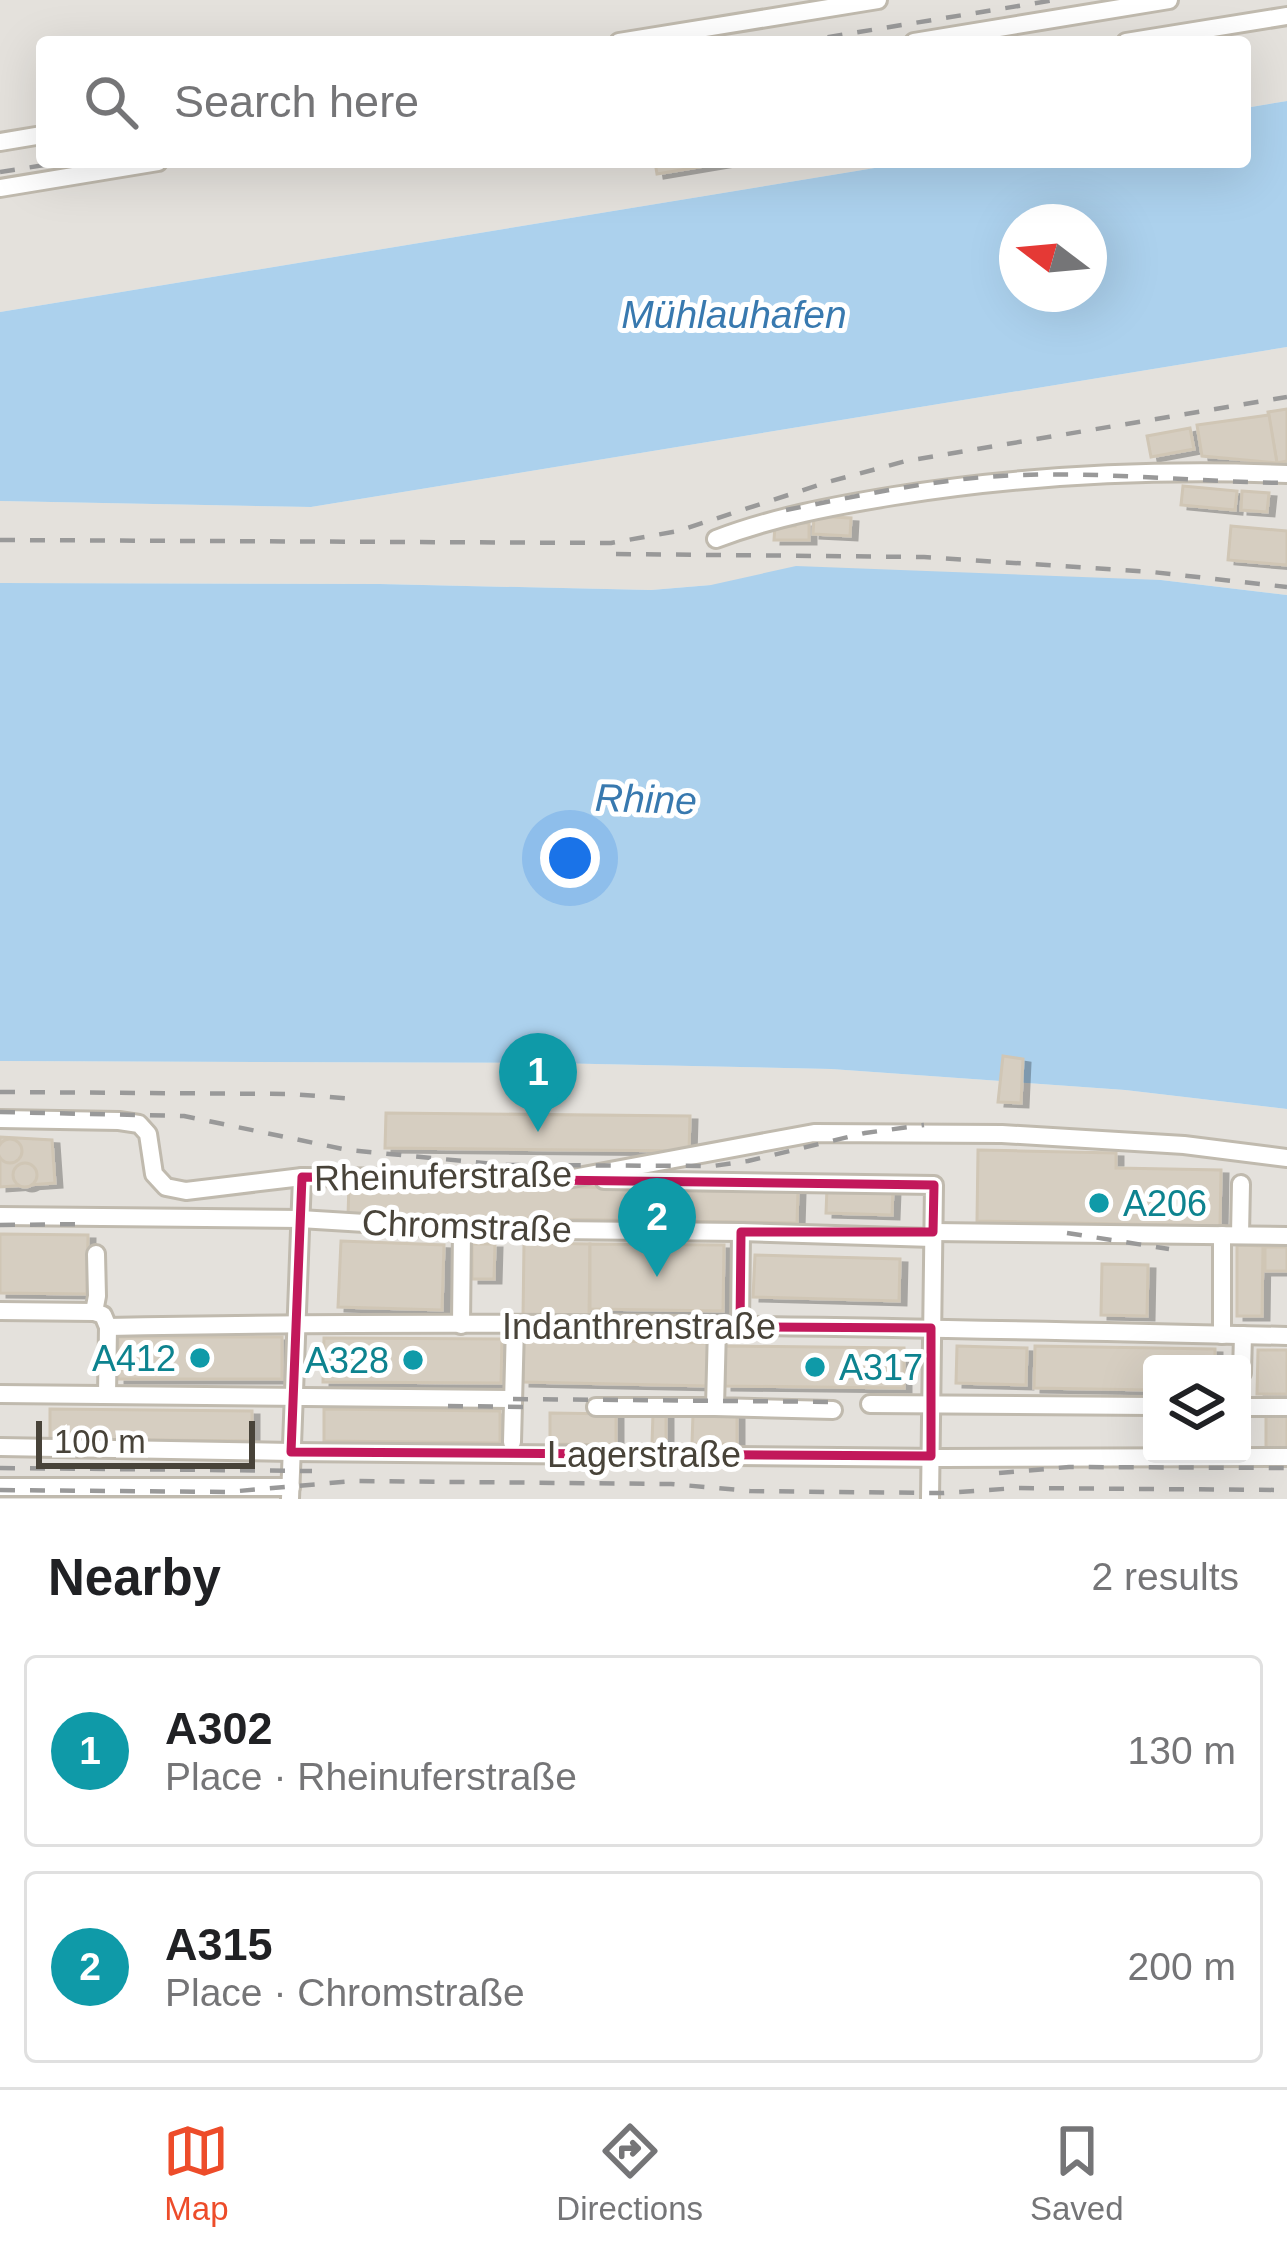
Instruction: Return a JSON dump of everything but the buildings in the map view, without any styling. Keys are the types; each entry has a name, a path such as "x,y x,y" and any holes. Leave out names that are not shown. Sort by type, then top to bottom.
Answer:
{"street":[{"path":"656,36 878,0"},
{"path":"994,36 1034,33 1169,0"},
{"path":"1163,36 1287,16"},
{"path":"0,142 36,136"},
{"path":"0,188 122,168"},
{"path":"716,538 821,508 982,482 1110,474 1287,474"},
{"name":"Rheinuferstraße","path":"0,1119 139,1124 148,1134 154,1174 166,1187 186,1191 302,1177 567,1179 814,1133 1002,1134 1184,1145 1287,1158"},
{"path":"0,1487 291,1493 302,1177"},
{"path":"567,1179 934,1184 930,1499"},
{"path":"1222,1335 1241,1184"},
{"name":"Chromstraße","path":"0,1216 300,1219 462,1229 1287,1236"},
{"path":"461,1324 462,1229"},
{"path":"740,1327 741,1232"},
{"path":"94,1312 96,1254"},
{"path":"0,1310 103,1315 108,1328 107,1395"},
{"name":"Indanthrenstraße","path":"108,1328 461,1324 1287,1336"},
{"path":"512,1442 515,1325"},
{"path":"715,1407 717,1327"},
{"path":"1242,1355 1243,1335"},
{"path":"0,1394 513,1399"},
{"path":"870,1404 1143,1406"},
{"path":"1251,1406 1287,1406"},
{"path":"596,1407 833,1409"},
{"name":"Lagerstraße","path":"0,1447 1287,1456"}],"highlighted area":[{"path":"302,1177 934,1185 933,1232 741,1232 740,1327 931,1328 931,1456 291,1452"}],"shaded area":[{"path":"0,0 1287,0 1287,101 1251,107 1251,36 36,36 36,168 875,168 0,312"},
{"path":"1287,347 1287,595 1161,580 711,585 651,590 0,583 0,501 311,507"},
{"path":"0,1061 831,1069 1125,1090 1287,1109 1287,1499 0,1499"}],"water":[{"name":"Mühlauhafen","path":"1287,101 1287,347 311,507 0,501 0,312 875,168 1251,168 1251,107"},
{"name":"Rhine","path":"796,566 1161,580 1287,595 1287,1109 1125,1090 831,1069 0,1061 0,583 651,590 711,585"}],"railway":[{"path":"835,36 1055,0"},
{"path":"0,172 36,166"},
{"path":"0,540 611,543 678,531 906,461 1287,397"},
{"path":"786,510 992,476 1287,483"},
{"path":"616,554 924,557 1152,572 1287,587"},
{"path":"0,1092 291,1094 356,1099"},
{"path":"0,1112 184,1116 348,1150 505,1165 713,1166 924,1125"},
{"path":"0,1225 90,1224"},
{"path":"892,1231 933,1232"},
{"path":"1067,1233 1169,1249"},
{"path":"513,1399 841,1402"},
{"path":"448,1406 531,1407"},
{"path":"999,1473 1069,1467 1287,1468"},
{"path":"0,1468 312,1471"},
{"path":"0,1490 227,1492 354,1481 671,1484 829,1492 1287,1490"}],"place":[{"name":"A302","path":"538,1132"},
{"name":"A206","path":"1099,1203"},
{"name":"A315","path":"657,1277"},
{"name":"A412","path":"200,1358"},
{"name":"A328","path":"413,1360"},
{"name":"A317","path":"815,1367"}]}
